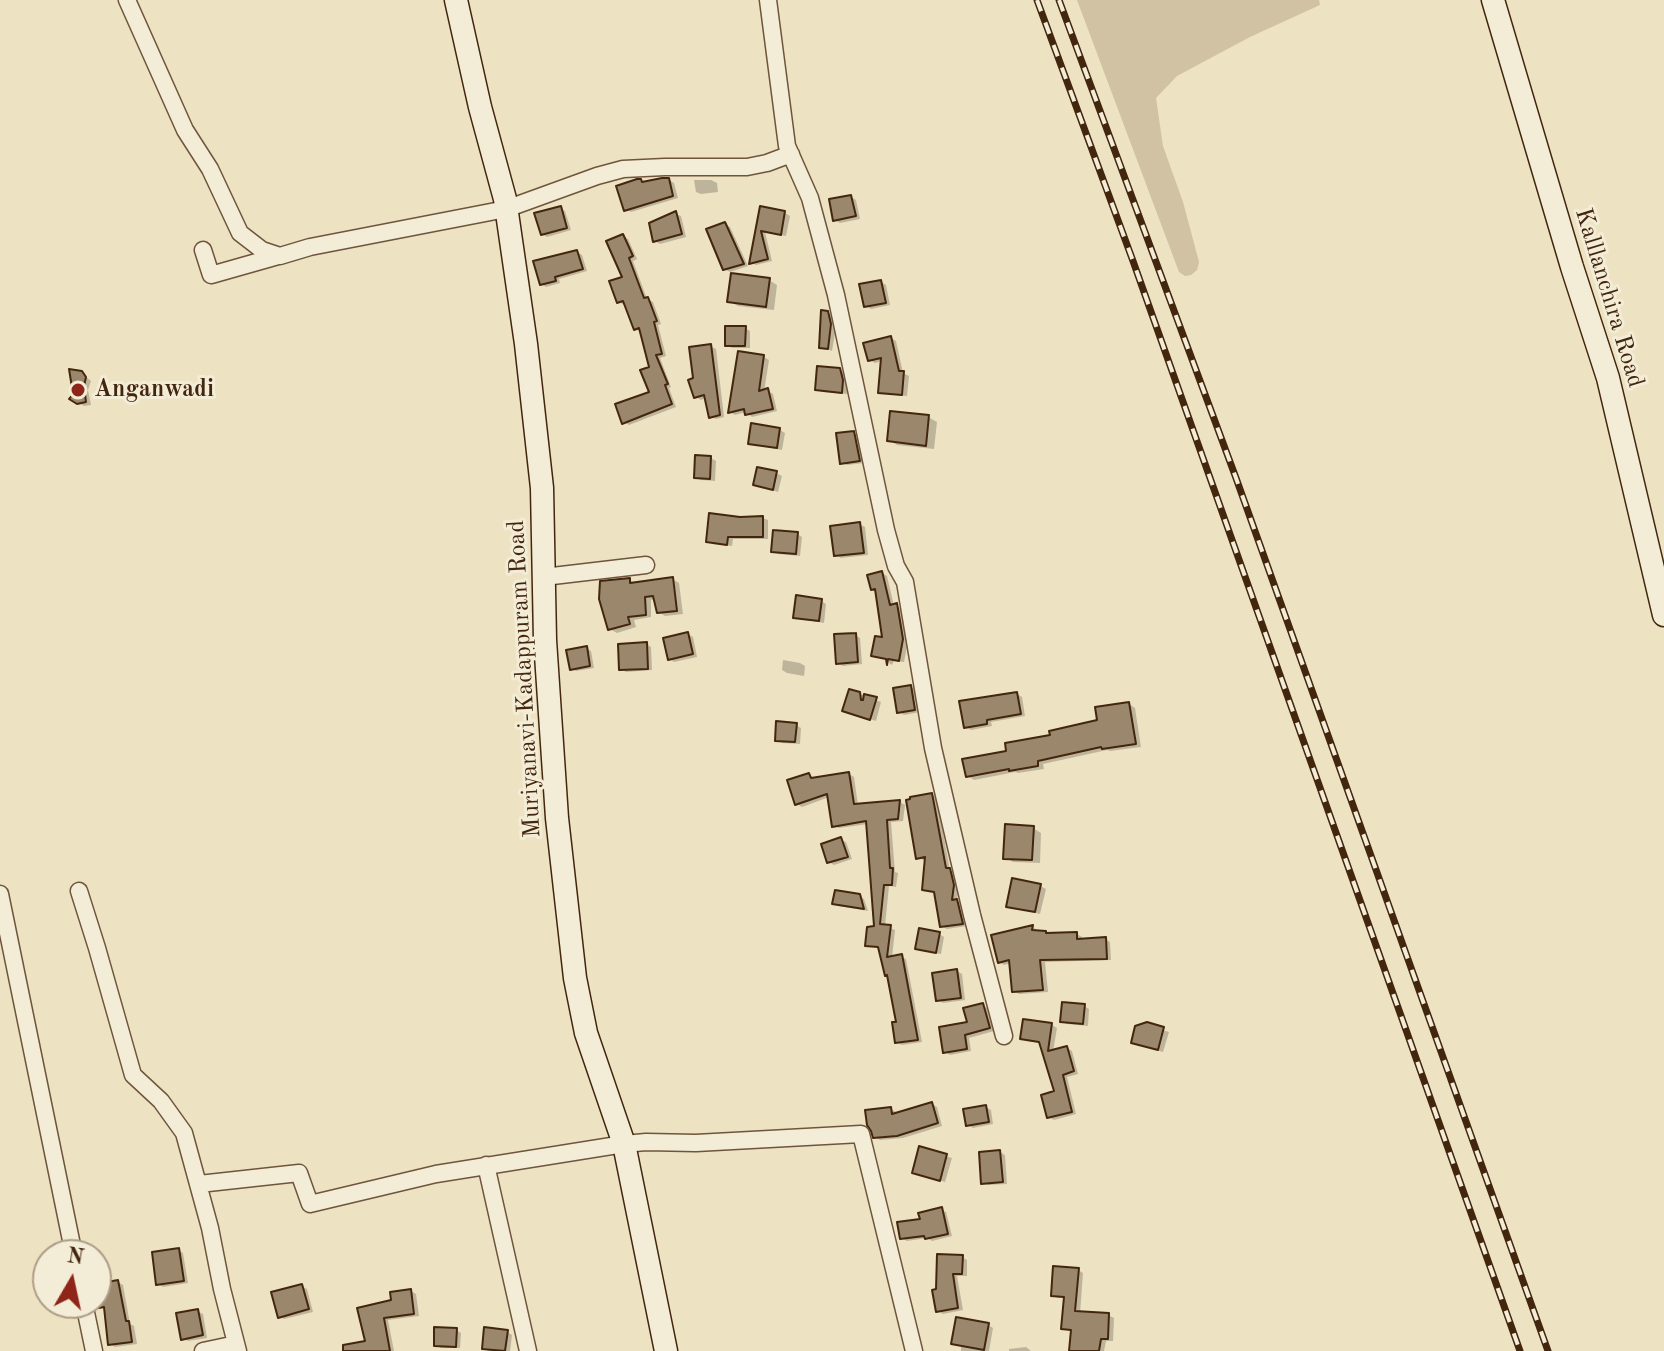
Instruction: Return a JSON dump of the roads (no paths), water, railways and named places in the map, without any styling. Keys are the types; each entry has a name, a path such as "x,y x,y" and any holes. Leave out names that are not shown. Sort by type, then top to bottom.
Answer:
{"main road":[{"name":"Muriyanavi-Kadappuram Road","path":"456,0 506,209 526,344 542,488 545,640 557,818 575,978 586,1033 624,1144 666,1351"},
{"name":"Kalllanchira Road","path":"1493,0 1608,378 1664,615"}],"street":[{"path":"127,0 185,130 210,169 240,233 262,250 280,256"},
{"path":"768,0 787,146 810,198 836,295 886,530 896,566 905,582 933,748 1004,1036"},
{"path":"203,250 211,275 310,247 506,209 623,169 747,167 791,154"},
{"path":"544,577 646,565"},
{"path":"79,891 133,1075 161,1101 184,1133 199,1184 237,1347 203,1351"},
{"path":"0,894 71,1239"},
{"path":"199,1184 299,1173 310,1204 436,1174 624,1144 861,1134 914,1351"},
{"path":"486,1165 528,1351"},
{"path":"87,1319 94,1351"}],"railway":[{"path":"1037,0 1133,261 1520,1351"},
{"path":"1059,0 1236,478 1548,1351"}],"place":[{"name":"Anganwadi","path":"78,390"}]}
